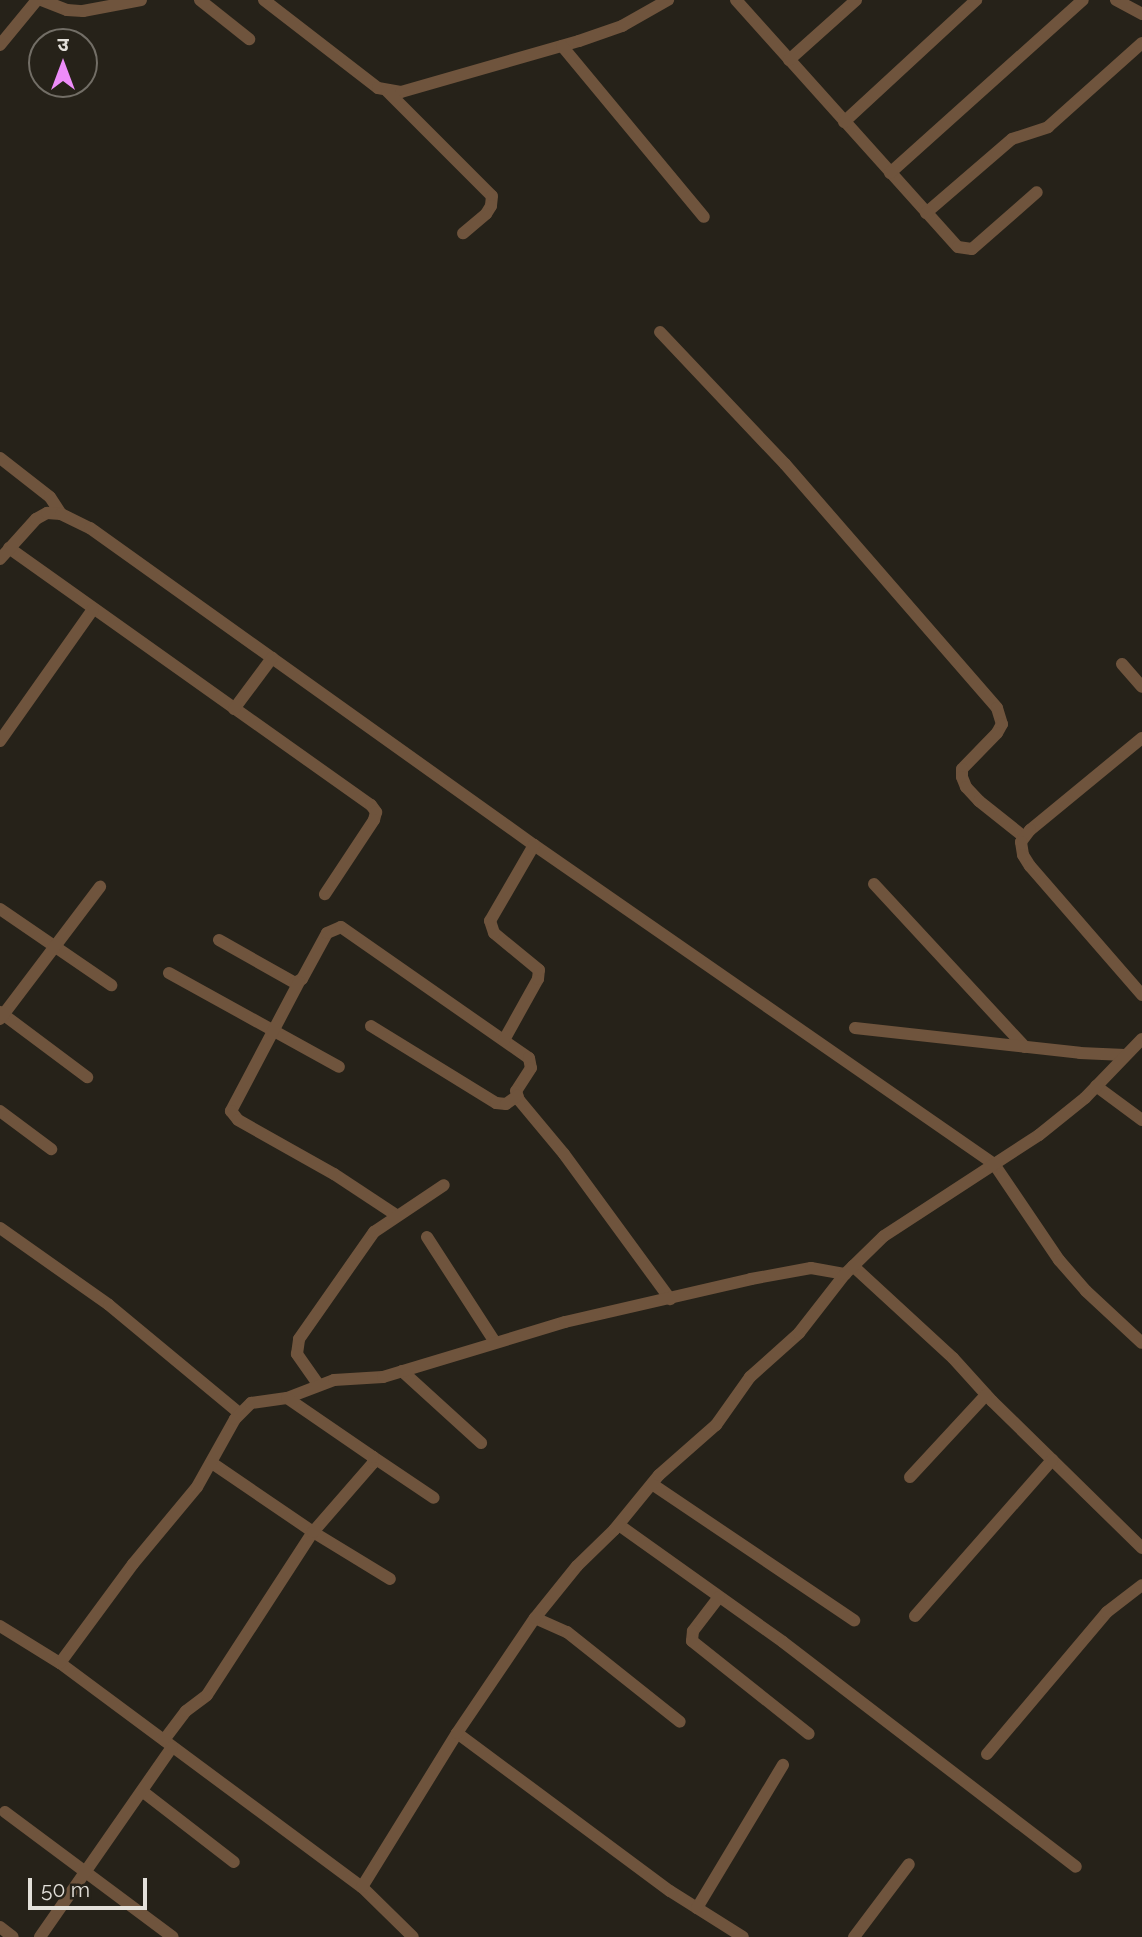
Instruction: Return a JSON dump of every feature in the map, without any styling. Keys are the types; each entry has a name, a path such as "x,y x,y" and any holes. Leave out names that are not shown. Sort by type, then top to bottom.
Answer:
{"street":[{"path":"0,46 39,0 67,10 83,11 141,0"},
{"path":"200,0 249,39"},
{"path":"264,0 354,72 387,91 492,196 491,206 486,214 463,233"},
{"path":"387,91 401,92 562,46 622,26 668,0"},
{"path":"736,0 958,247 972,249 1037,191"},
{"path":"789,60 856,0"},
{"path":"844,122 976,0"},
{"path":"890,173 1083,0"},
{"path":"1116,0 1142,14"},
{"path":"926,213 1012,139 1048,127 1142,43"},
{"path":"562,46 704,218"},
{"path":"660,332 785,464 998,708 1002,724 997,733 967,761 962,769 962,777 979,801 1023,836"},
{"path":"0,457 50,497 61,514"},
{"path":"0,559 36,519 47,513 61,514 90,528 534,845 994,1164 1059,1260 1086,1291 1142,1343"},
{"path":"9,548 371,805 376,812 374,820 325,894"},
{"path":"0,741 93,609"},
{"path":"234,709 272,658"},
{"path":"1122,664 1142,687"},
{"path":"1142,738 1023,836 1021,842 1023,855 1030,866 1142,995"},
{"path":"504,1040 538,979 539,970 494,933 490,921 534,845"},
{"path":"874,884 1025,1047"},
{"path":"87,1077 1,1015 100,887"},
{"path":"0,909 111,985"},
{"path":"396,1214 233,1115 232,1106 327,933 341,928 529,1058 532,1065 517,1088 517,1096 564,1154 670,1298"},
{"path":"219,940 292,982 299,982"},
{"path":"169,972 339,1067"},
{"path":"371,1026 496,1102 506,1104 517,1096"},
{"path":"855,1028 1125,1055"},
{"path":"362,1887 457,1733 535,1618 577,1566 618,1525 652,1485 716,1425 750,1377 799,1333 849,1270 884,1236 1039,1135 1100,1082 1142,1039"},
{"path":"1100,1082 1142,1120"},
{"path":"0,1111 51,1149"},
{"path":"318,1384 297,1354 299,1339 364,1243 396,1214 444,1185"},
{"path":"0,1228 109,1306 239,1413"},
{"path":"427,1237 495,1342"},
{"path":"60,1663 212,1463 239,1413 259,1400 287,1398 318,1384 383,1377 591,1315 811,1268 849,1270 953,1358 986,1395 1142,1548"},
{"path":"402,1371 481,1443"},
{"path":"910,1477 986,1395"},
{"path":"287,1398 434,1498"},
{"path":"40,1937 142,1791 186,1711 207,1695 313,1532 370,1468 373,1457"},
{"path":"915,1616 1052,1460"},
{"path":"212,1463 313,1532 390,1579"},
{"path":"652,1485 854,1620"},
{"path":"618,1525 868,1706 1076,1867"},
{"path":"987,1754 1107,1612 1142,1585"},
{"path":"719,1597 693,1631 692,1641 808,1734"},
{"path":"535,1618 568,1632 680,1722"},
{"path":"2,1632 60,1663 168,1743 362,1887 413,1937"},
{"path":"457,1733 697,1908 743,1937"},
{"path":"697,1908 783,1765"},
{"path":"142,1791 234,1862"},
{"path":"5,1812 173,1937"},
{"path":"854,1937 909,1864"},
{"path":"0,1927 13,1937"}]}
